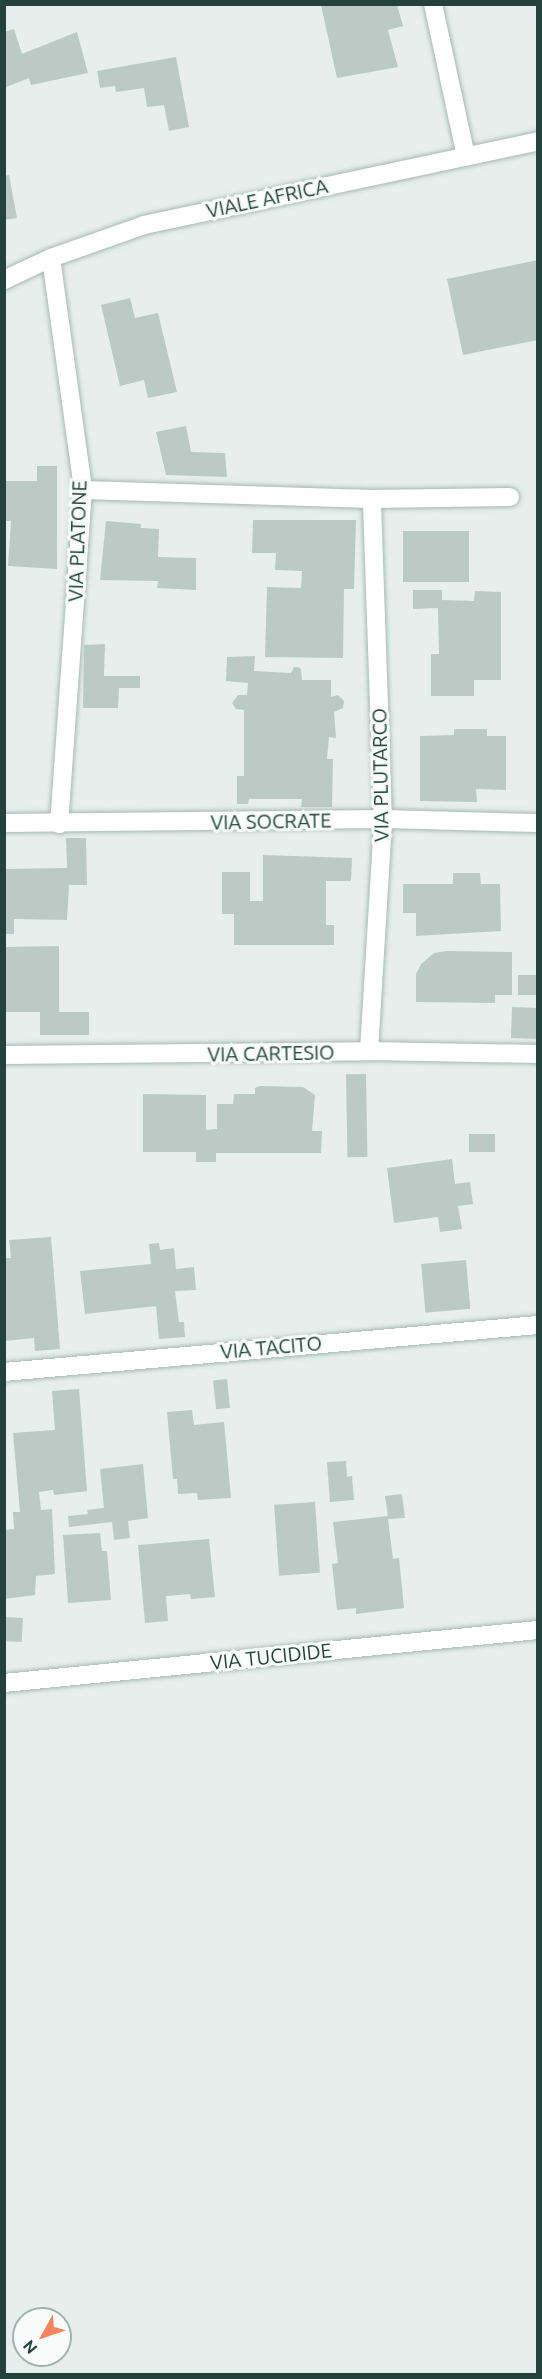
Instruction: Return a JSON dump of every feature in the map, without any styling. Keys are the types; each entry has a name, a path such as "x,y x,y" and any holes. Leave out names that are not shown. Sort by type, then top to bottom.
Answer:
{"street":[{"path":"433,4 466,156"},
{"name":"VIALE AFRICA","path":"4,280 51,258 144,225 537,141"},
{"name":"VIA PLATONE","path":"51,258 83,490 59,825"},
{"path":"83,490 372,499 510,497"},
{"name":"VIA PLUTARCO","path":"369,1051 383,819 372,499"},
{"name":"VIA SOCRATE","path":"4,823 59,825 383,819 537,823"},
{"name":"VIA CARTESIO","path":"4,1055 369,1051 537,1054"},
{"name":"VIA TACITO","path":"4,1372 537,1325"},
{"name":"VIA TUCIDIDE","path":"4,1683 537,1630"}],"building":[{"path":"321,5 397,5 403,26 388,30 398,67 337,78"},
{"path":"14,29 22,54 77,32 88,73 31,85 29,78 4,88 4,32"},
{"path":"176,57 189,127 169,131 164,105 147,107 144,88 116,92 115,86 100,88 97,71"},
{"path":"9,175 17,218 4,220 4,176"},
{"path":"538,260 538,340 463,355 447,279"},
{"path":"130,298 135,318 158,313 177,392 148,398 144,380 120,386 101,305"},
{"path":"186,426 191,452 225,453 227,477 166,475 156,432"},
{"path":"37,466 57,466 57,569 8,566 11,521 4,521 4,481 37,481"},
{"path":"253,520 356,520 354,589 344,589 343,658 265,657 267,587 301,588 302,571 275,570 276,553 252,553"},
{"path":"106,521 141,524 141,528 159,529 158,557 196,558 196,590 157,588 158,581 100,580"},
{"path":"403,531 469,531 469,582 403,582"},
{"path":"413,590 442,590 442,600 474,601 475,591 501,592 501,680 474,680 474,696 431,696 431,654 439,654 438,608 413,609"},
{"path":"105,644 104,676 140,676 140,688 119,688 118,708 83,708 84,645"},
{"path":"255,656 254,671 291,673 294,667 298,667 301,669 302,680 331,680 331,697 338,695 344,701 343,708 334,712 336,738 329,737 327,759 333,759 332,807 301,807 302,799 249,799 248,804 237,804 237,776 244,776 244,710 236,709 232,703 238,695 247,695 248,683 226,681 227,657"},
{"path":"454,729 487,729 487,736 506,736 506,790 476,789 477,802 420,801 420,736 454,735"},
{"path":"66,838 86,838 87,885 69,885 67,920 14,919 14,934 4,934 4,869 67,868"},
{"path":"263,855 352,858 351,881 326,881 326,925 334,925 334,945 234,945 234,914 222,914 222,872 250,872 250,901 263,901"},
{"path":"453,873 480,873 481,884 500,884 501,931 416,936 416,913 403,913 403,884 453,884"},
{"path":"59,946 59,1012 89,1012 89,1035 40,1035 40,1012 4,1012 4,947"},
{"path":"447,951 512,952 512,995 495,995 495,1003 416,1002 416,974 421,964 434,953"},
{"path":"518,975 537,975 537,995 518,995"},
{"path":"512,1007 538,1008 537,1039 511,1038"},
{"path":"346,1074 366,1074 367,1157 347,1157"},
{"path":"260,1086 303,1087 315,1095 312,1131 322,1131 321,1153 216,1153 216,1162 196,1162 196,1152 143,1152 143,1094 206,1095 206,1130 217,1129 217,1104 233,1104 234,1094 255,1094 255,1088"},
{"path":"469,1134 495,1134 495,1152 469,1152"},
{"path":"452,1159 455,1184 470,1182 473,1204 458,1206 462,1229 440,1232 438,1217 394,1223 387,1168"},
{"path":"51,1237 60,1349 35,1351 34,1338 5,1341 5,1258 11,1258 9,1240"},
{"path":"159,1243 160,1250 174,1248 176,1269 194,1267 196,1290 175,1291 179,1322 184,1322 185,1337 159,1339 156,1306 85,1314 80,1271 151,1264 149,1244"},
{"path":"466,1260 470,1309 425,1313 421,1264"},
{"path":"227,1379 230,1408 216,1409 213,1380"},
{"path":"79,1389 87,1491 54,1495 53,1490 39,1492 41,1510 52,1509 55,1574 36,1576 35,1595 4,1599 4,1530 14,1529 13,1512 20,1512 13,1433 55,1430 52,1391"},
{"path":"192,1410 194,1425 224,1422 231,1498 198,1500 197,1493 178,1494 177,1479 173,1479 167,1412"},
{"path":"346,1461 347,1477 352,1476 354,1500 330,1502 327,1462"},
{"path":"143,1464 148,1518 128,1521 130,1538 114,1540 112,1522 69,1527 68,1516 88,1514 87,1510 104,1508 100,1469"},
{"path":"402,1494 405,1518 388,1519 393,1559 399,1558 404,1608 356,1614 356,1608 337,1610 332,1564 338,1563 333,1522 388,1516 385,1496"},
{"path":"315,1502 320,1573 279,1576 274,1505"},
{"path":"100,1533 102,1551 107,1551 111,1600 68,1603 63,1535"},
{"path":"209,1539 215,1597 191,1599 190,1594 166,1596 168,1621 145,1623 138,1545"},
{"path":"4,1617 23,1618 22,1642 4,1641"}]}
